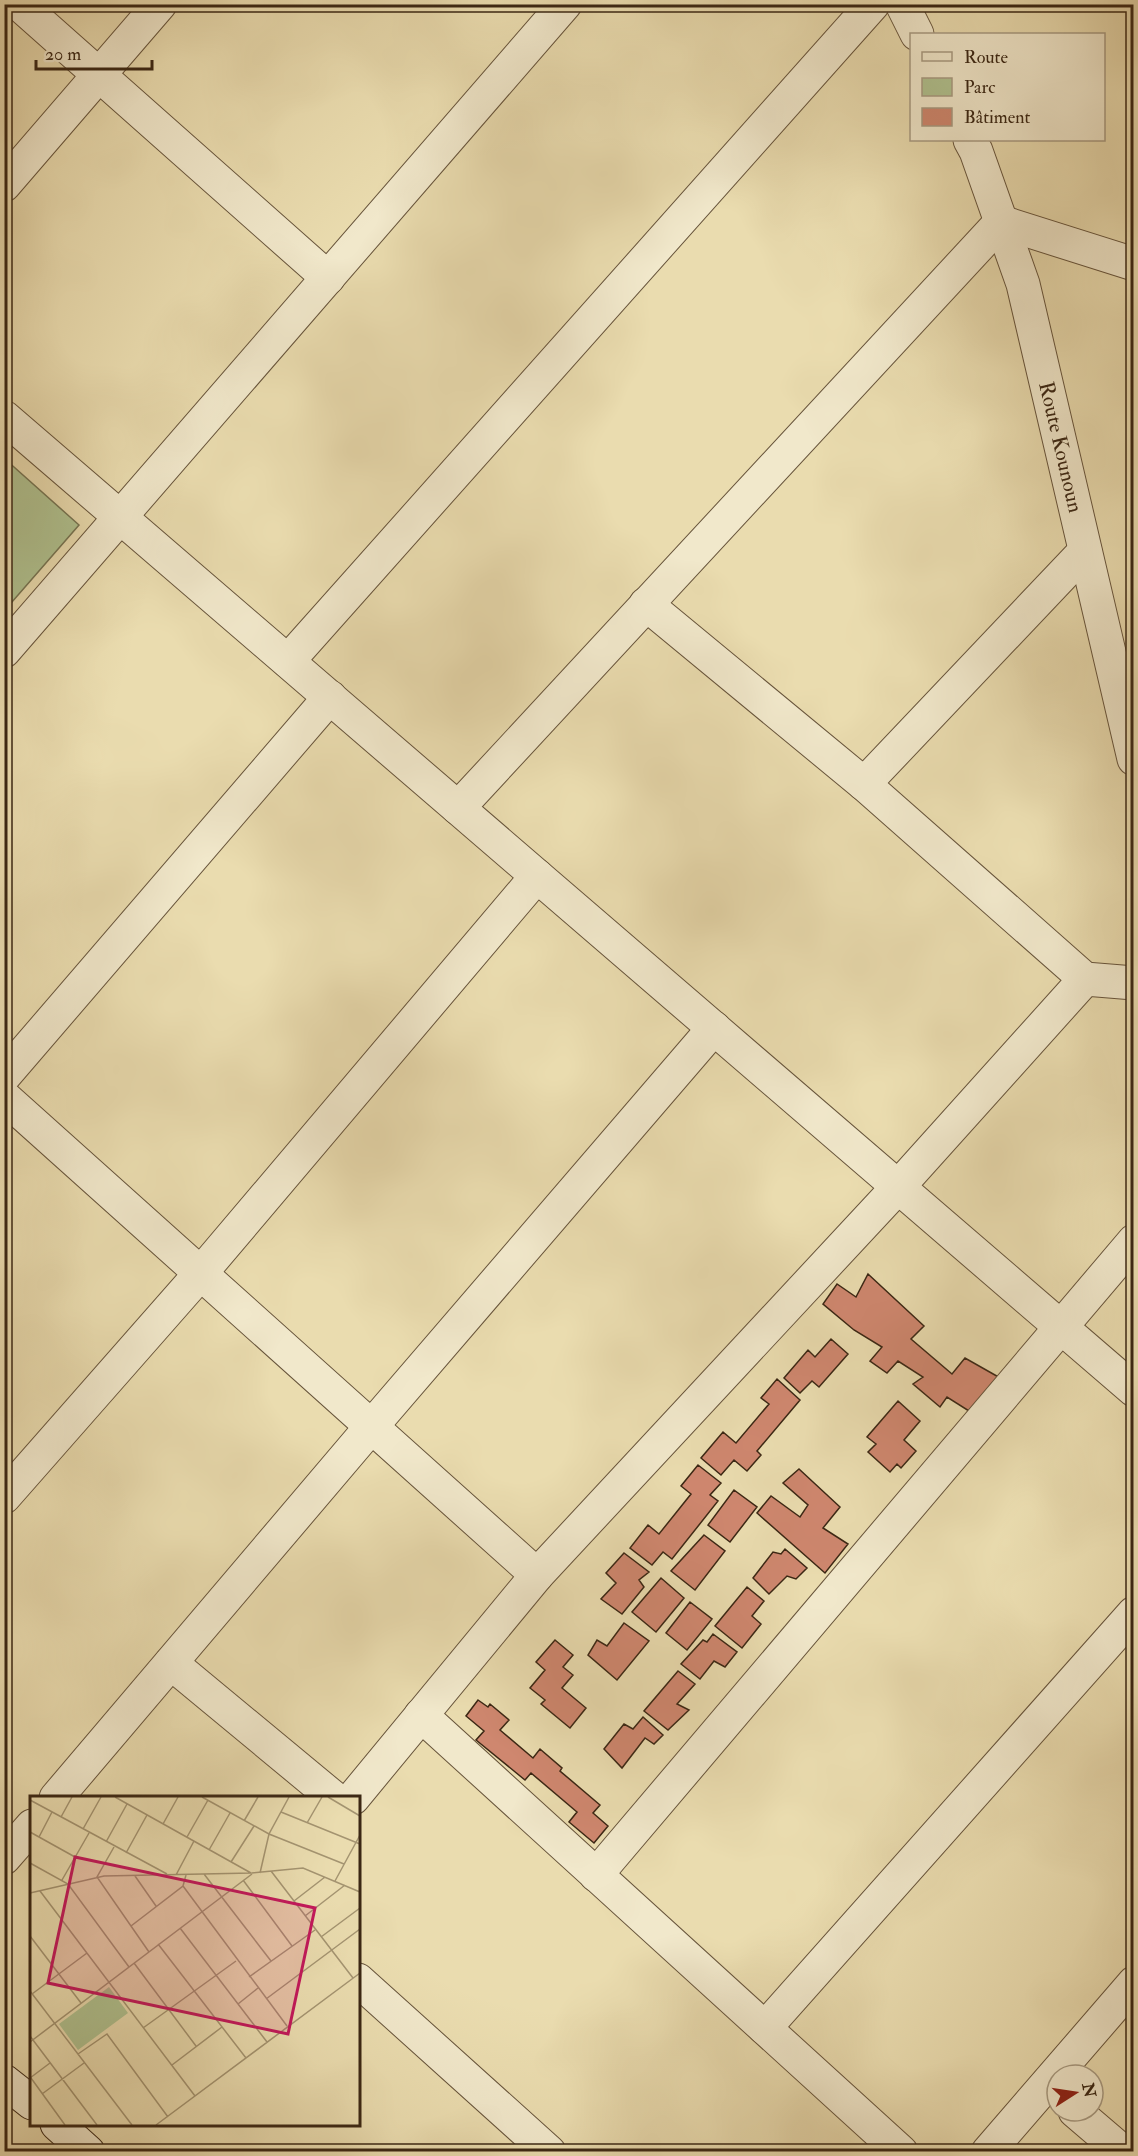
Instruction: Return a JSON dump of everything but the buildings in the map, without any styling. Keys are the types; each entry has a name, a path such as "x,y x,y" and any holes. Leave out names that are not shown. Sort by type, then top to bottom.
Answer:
{"street":[{"path":"19,4 328,278"},
{"path":"4,185 160,4"},
{"path":"4,651 565,4"},
{"path":"288,661 873,4"},
{"path":"902,4 916,33"},
{"name":"Route Kounoun","path":"971,141 1023,284 1134,759"},
{"path":"458,808 1001,222 1134,264"},
{"path":"4,417 1134,1390"},
{"path":"864,784 1085,551"},
{"path":"646,604 864,784 1086,979 1134,983"},
{"path":"4,1076 330,698"},
{"path":"4,1497 200,1274 537,876"},
{"path":"354,1796 537,1575 898,1187 1086,979"},
{"path":"57,1796 714,1028"},
{"path":"4,1097 537,1575"},
{"path":"596,1875 1134,1241"},
{"path":"765,2028 1134,1613"},
{"path":"171,1663 333,1796"},
{"path":"421,1715 901,2151"},
{"path":"4,1858 30,1828"},
{"path":"360,1982 549,2151"},
{"path":"1073,2063 1134,1983"},
{"path":"4,2081 30,2101"},
{"path":"988,2151 1045,2097"},
{"path":"1089,2123 1123,2151"}],"green space":[{"path":"5,459 79,525 5,610"}]}
